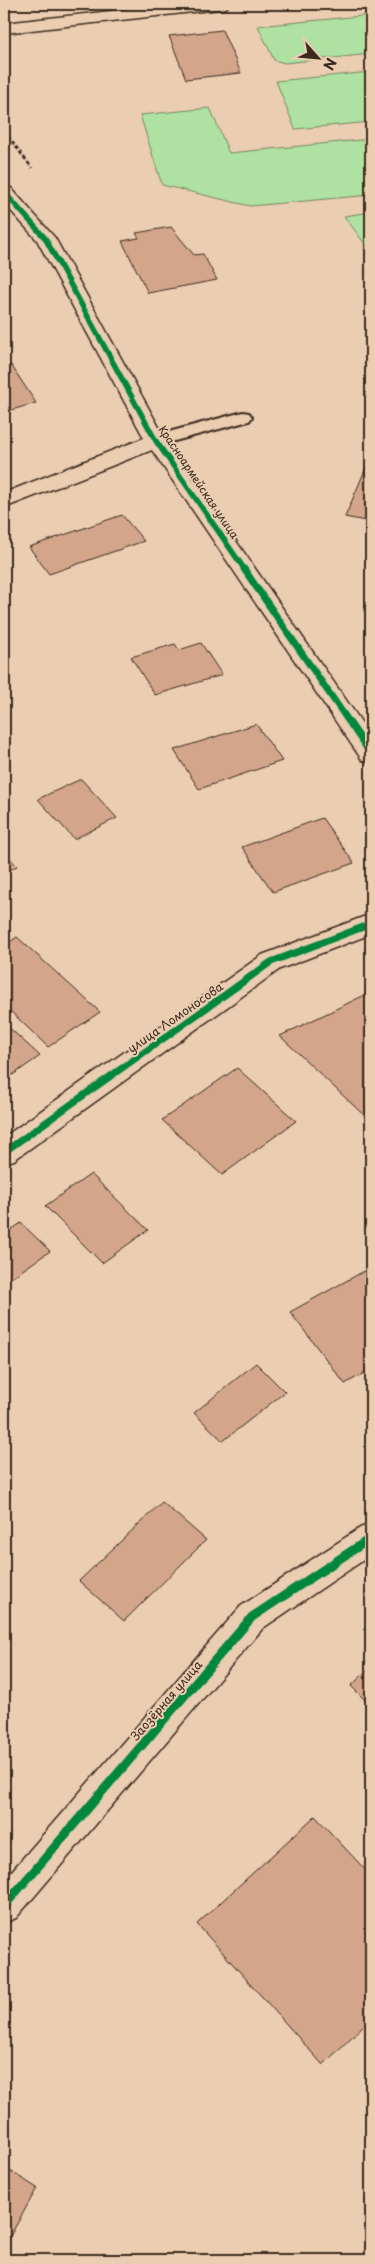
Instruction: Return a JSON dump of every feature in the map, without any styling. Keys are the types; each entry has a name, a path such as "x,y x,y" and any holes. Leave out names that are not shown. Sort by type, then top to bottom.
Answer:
{"street":[{"path":"4,28 220,4"},
{"name":"Красноармейская улица","path":"4,192 45,238 156,441 371,754"},
{"path":"4,501 156,441"},
{"name":"улица Ломоносова","path":"4,1152 271,962 371,924"},
{"name":"Заозёрная улица","path":"4,1906 252,1617 371,1538"}],"lane":[{"path":"156,441 243,417"}],"path":[{"path":"4,132 36,174"}],"green space":[{"path":"371,15 371,54 285,63 274,60 258,26"},
{"path":"371,72 371,122 295,129 276,81"},
{"path":"210,108 229,153 371,139 371,195 250,206 162,185 140,115"},
{"path":"371,212 371,252 344,216"}],"building":[{"path":"222,30 241,73 186,79 169,36"},
{"path":"171,227 194,255 203,254 217,280 148,293 122,241 139,238 136,233"},
{"path":"11,365 36,403 4,412 4,367"},
{"path":"371,456 371,522 345,517"},
{"path":"122,515 144,541 49,574 29,547"},
{"path":"201,643 222,675 155,695 131,657 175,644 179,650"},
{"path":"256,724 282,761 199,789 174,750"},
{"path":"81,779 117,818 74,839 38,799"},
{"path":"322,818 354,863 273,892 242,847"},
{"path":"4,852 17,866 4,873"},
{"path":"17,937 100,1012 48,1047 4,1005 4,946"},
{"path":"371,992 371,1122 280,1036"},
{"path":"4,1023 40,1056 4,1081"},
{"path":"237,1068 296,1121 222,1175 162,1120"},
{"path":"91,1174 148,1230 102,1263 45,1206"},
{"path":"21,1223 50,1251 4,1283 4,1235"},
{"path":"366,1270 371,1277 371,1369 345,1384 290,1312"},
{"path":"256,1363 285,1392 223,1441 194,1413"},
{"path":"162,1502 206,1540 124,1621 79,1581"},
{"path":"371,1667 371,1706 351,1686"},
{"path":"315,1816 371,1876 371,2018 323,2065 197,1924"},
{"path":"4,2167 37,2188 4,2247"}],"cycle path":[{"path":"4,192 45,238 156,441 371,754"},
{"path":"4,1152 271,962 371,924"},
{"path":"4,1906 252,1617 371,1538"}]}
